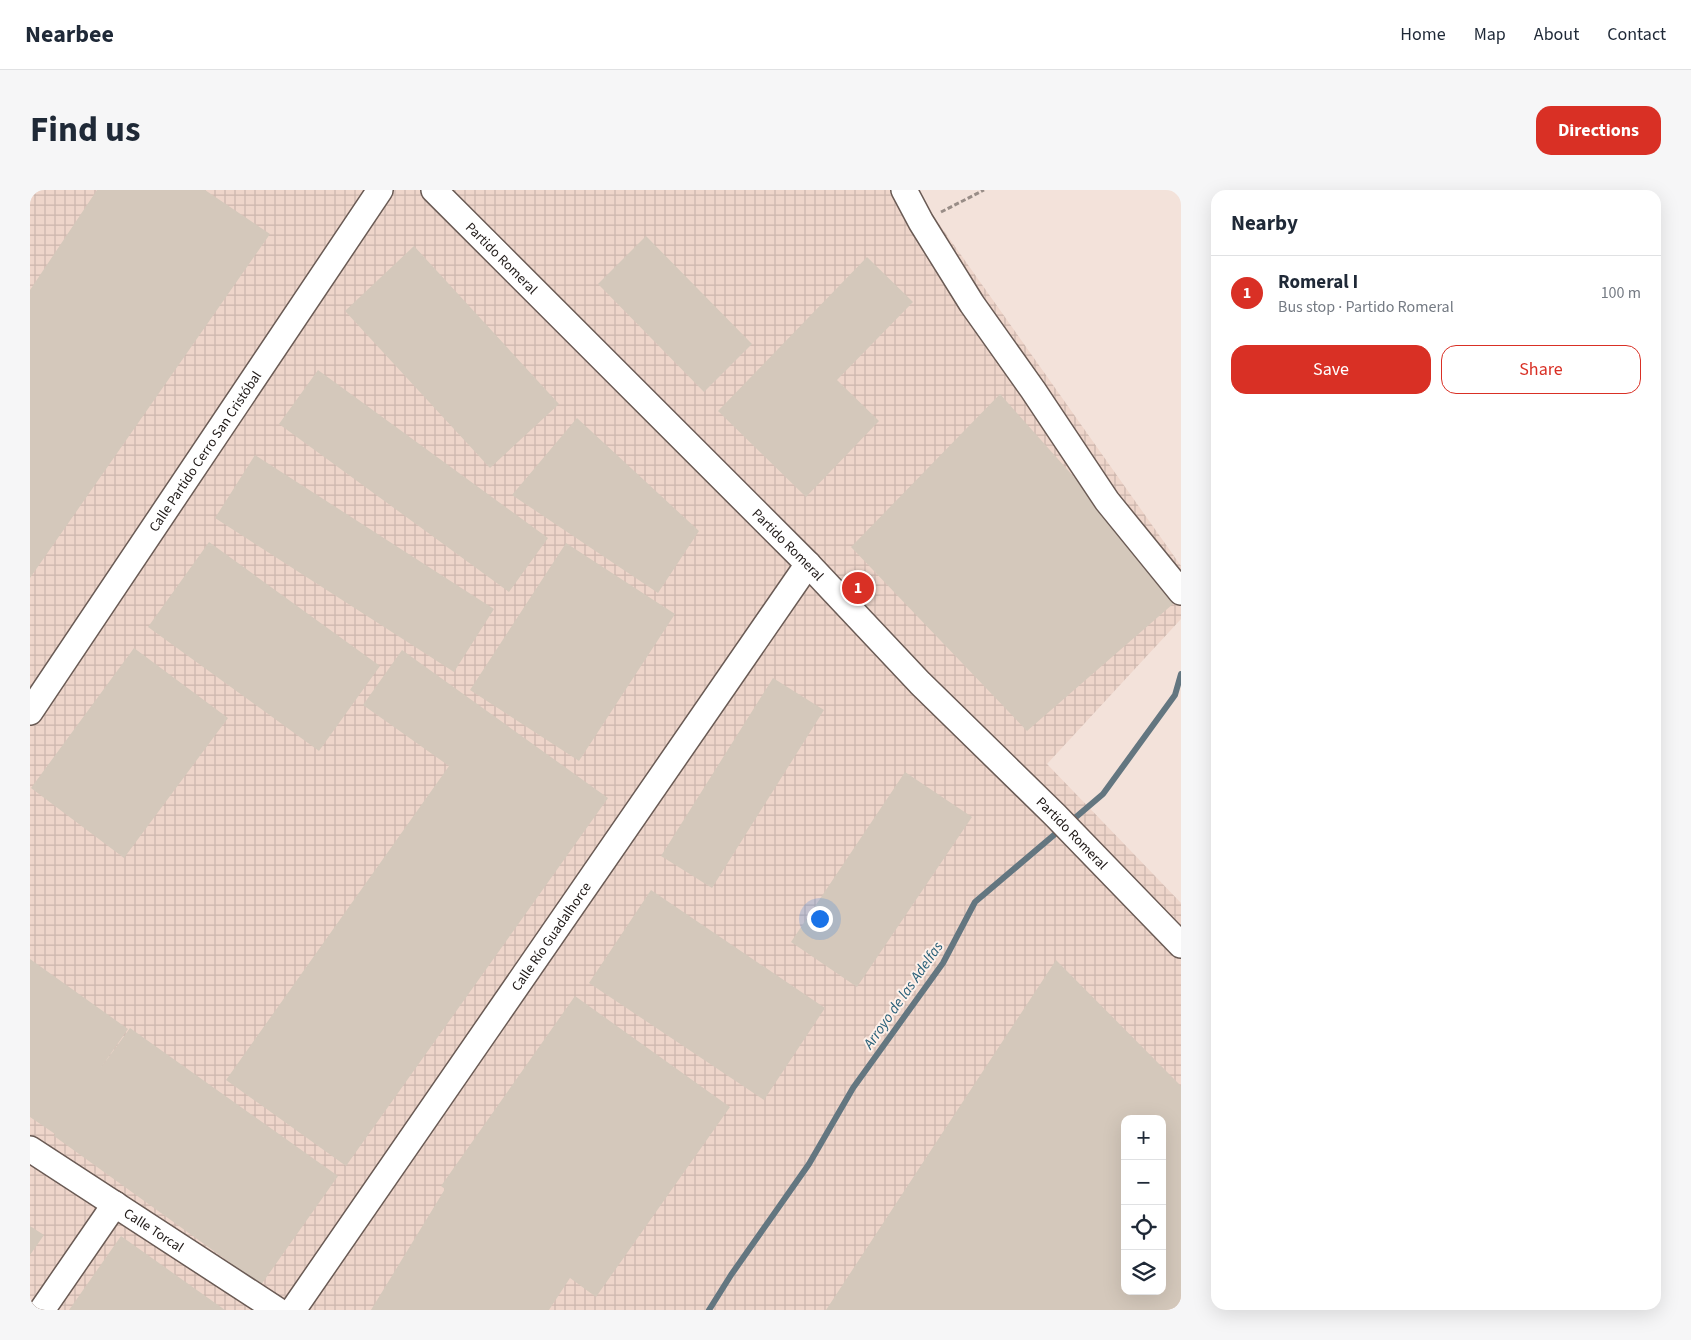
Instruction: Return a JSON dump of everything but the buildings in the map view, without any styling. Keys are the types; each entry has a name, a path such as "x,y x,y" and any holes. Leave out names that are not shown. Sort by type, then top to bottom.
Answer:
{"street":[{"name":"Calle Partido Cerro San Cristóbal","path":"30,712 380,190"},
{"name":"Partido Romeral","path":"434,190 808,564 920,683 1076,836 1181,945"},
{"path":"904,190 921,222 972,304 1033,390 1107,501 1181,592"},
{"name":"Calle Río Guadalhorce","path":"293,1310 808,564"},
{"name":"Calle Torcal","path":"30,1149 277,1310"},
{"path":"42,1310 115,1204"}],"path":[{"path":"921,222 984,190"}],"shaded area":[{"path":"30,190 915,190 1181,566 1181,619 1047,764 1181,903 1181,1310 30,1310"}],"waterway":[{"name":"Arroyo de las Adelfas","path":"1069,823 1103,794 1175,695 1181,674"},
{"name":"Arroyo de las Adelfas","path":"709,1310 731,1275 809,1164 853,1088 943,963 975,902 1061,829"}],"place":[{"name":"Romeral I","path":"858,588"}]}
